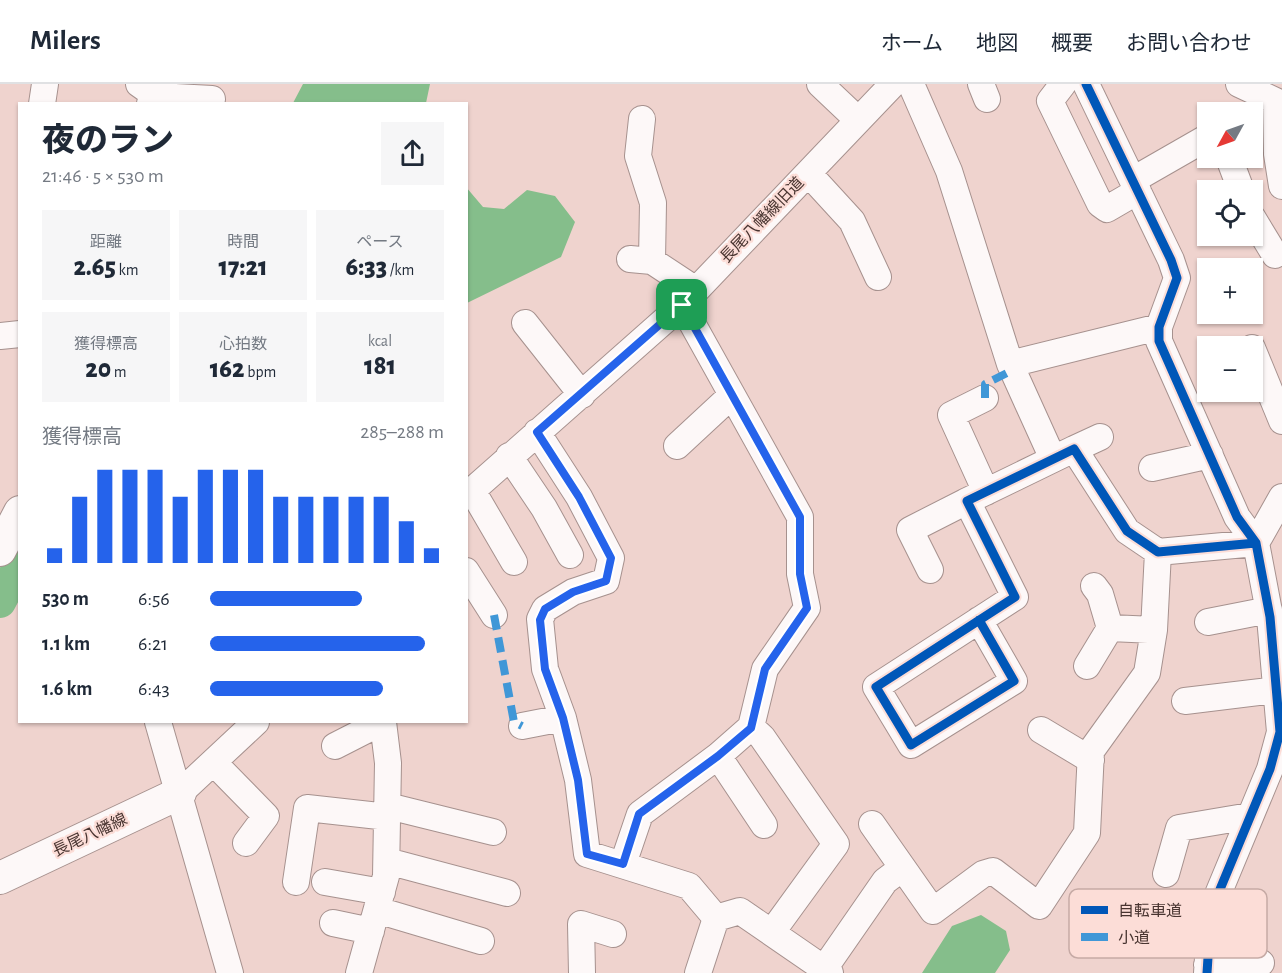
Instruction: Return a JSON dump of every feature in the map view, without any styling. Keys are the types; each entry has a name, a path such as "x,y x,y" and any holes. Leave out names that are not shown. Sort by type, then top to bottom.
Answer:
{"main road":[{"path":"0,550 18,516"},
{"name":"長尾八幡線","path":"0,878 180,793"}],"street":[{"path":"42,102 45,84"},
{"path":"820,84 858,120"},
{"name":"長尾八幡線旧道","path":"469,493 689,298 893,84"},
{"path":"911,84 949,171 1010,364 1064,454 1127,531 1158,552 1256,543"},
{"path":"1063,84 1050,101 1100,204 1107,209 1135,185 1197,144"},
{"path":"1086,84 1171,260 1177,278 1159,327 1159,341 1237,517 1256,543 1269,610 1280,732 1270,769 1220,889"},
{"path":"1239,84 1269,105 1282,186"},
{"path":"156,93 214,96"},
{"path":"623,864 639,814 751,728 765,669 807,608 800,574 800,517 732,395 689,298 641,260 653,203 638,156 642,119"},
{"path":"808,173 852,221 878,277"},
{"path":"1263,235 1275,255"},
{"path":"525,322 582,395"},
{"path":"1010,364 1159,327"},
{"path":"0,336 18,334"},
{"path":"1263,374 1282,421"},
{"path":"677,446 732,395"},
{"path":"979,620 1014,681 910,745 876,687 979,620 1015,597 976,497 951,415 985,398"},
{"path":"537,432 579,497 611,558 606,581 573,592 545,609 540,620 545,669 563,718 578,780 587,854 689,886 716,918"},
{"path":"930,570 910,530 1100,437"},
{"path":"1152,468 1210,455"},
{"path":"509,456 544,508 570,555"},
{"path":"469,493 514,562"},
{"path":"1256,543 1282,497"},
{"path":"872,824 933,911 983,874 993,871 1039,906 1087,833 1091,751 1147,674 1154,630 1158,552"},
{"path":"468,574 494,615"},
{"path":"1087,666 1110,628 1100,594 1094,586"},
{"path":"1208,622 1269,610"},
{"path":"1110,628 1154,630"},
{"path":"1185,701 1276,690"},
{"path":"522,726 563,718"},
{"path":"158,723 230,973"},
{"path":"180,793 255,723"},
{"path":"335,746 381,723"},
{"path":"359,973 387,861 388,763 383,723"},
{"path":"751,728 762,737 836,844 772,932"},
{"path":"1041,730 1091,760"},
{"path":"725,750 764,825"},
{"path":"214,763 266,816 246,843"},
{"path":"296,882 308,808 388,812 493,832"},
{"path":"1166,874 1179,828 1250,816"},
{"path":"387,861 507,893"},
{"path":"716,918 740,911 827,971 885,881 902,869"},
{"path":"325,882 376,911 481,941"},
{"path":"333,923 376,911"},
{"path":"698,973 716,918"},
{"path":"582,973 581,924 613,934"},
{"path":"1207,969 1261,963"}],"shaded area":[{"path":"303,84 430,84 426,102 294,102"},
{"path":"468,189 483,207 504,209 527,190 555,196 575,222 561,257 468,303"},
{"path":"981,915 1006,931 1010,950 995,973 922,973 952,926"}],"waterway":[{"path":"0,602 18,568"}],"marked path":[{"path":"985,398 985,384 1013,370"},
{"path":"494,615 514,722 522,726"}],"cycle path":[{"path":"1086,84 1171,260 1177,278 1159,327 1159,341 1237,517 1256,543 1270,617 1280,732 1270,769 1220,889"},
{"path":"979,620 1014,681 911,745 876,687 1015,597 967,501 1074,449 1127,531 1158,552 1256,543"},
{"path":"1207,973 1208,958"}],"route":[{"path":"682,305 800,517 800,574 807,608 765,669 751,728 718,756 639,814 623,864 587,854 578,780 563,718 545,669 540,620 545,609 573,592 606,581 611,558 579,497 537,432 582,395 682,305"}]}
